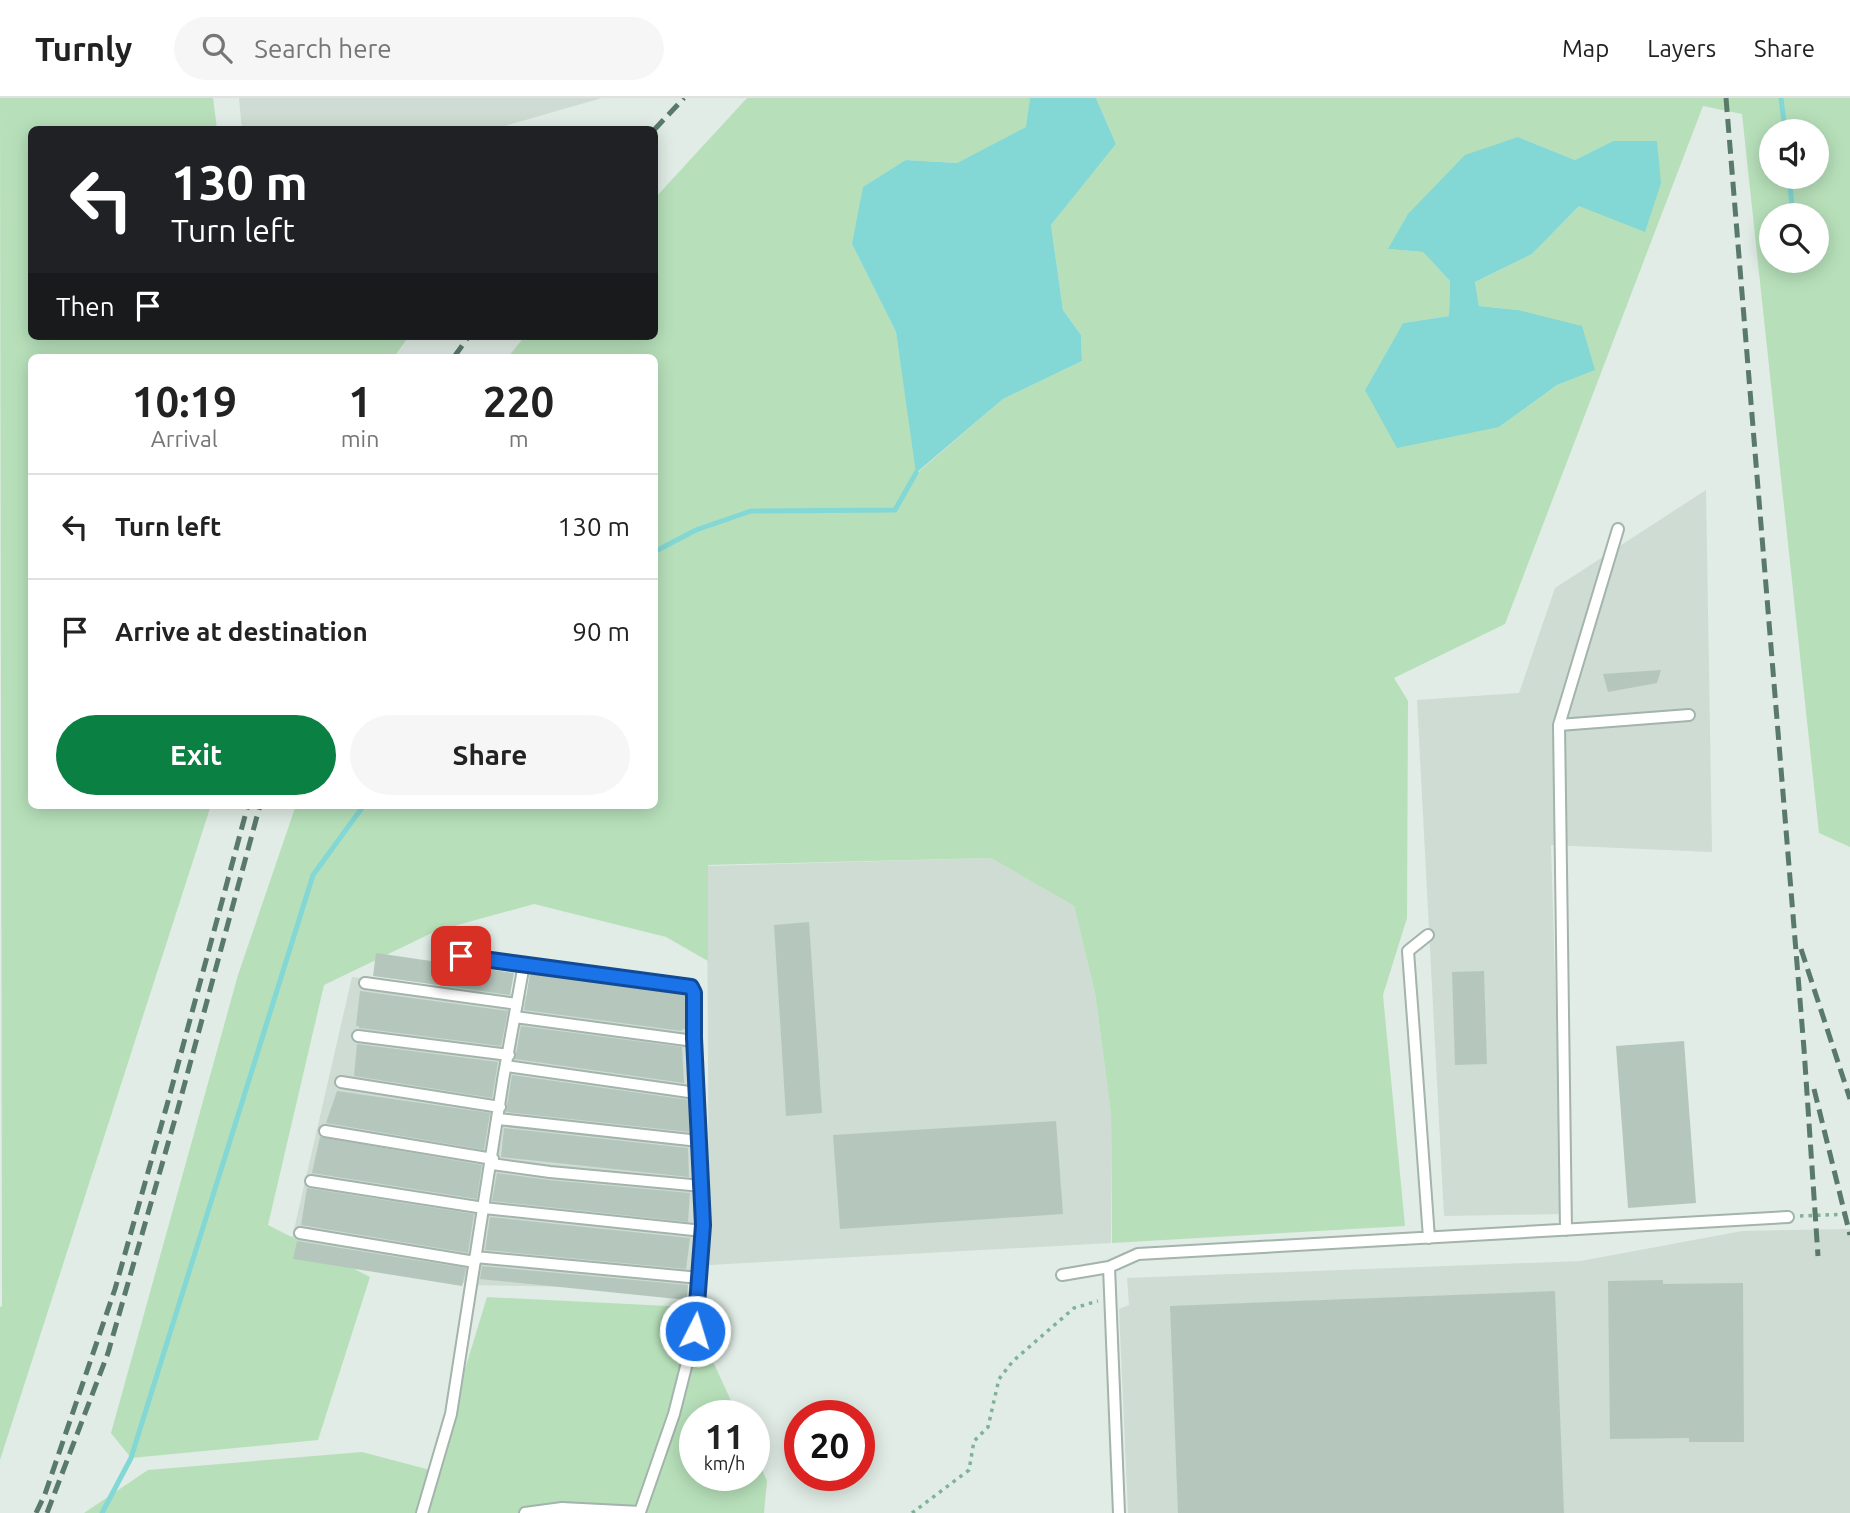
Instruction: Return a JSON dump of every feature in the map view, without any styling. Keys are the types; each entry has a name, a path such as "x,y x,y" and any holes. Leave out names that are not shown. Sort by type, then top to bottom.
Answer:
{"lane":[{"path":"1566,1230 1559,724 1618,529"},
{"path":"1559,724 1689,715"},
{"path":"1428,935 1408,951 1429,1238"},
{"path":"440,954 688,985 694,993 703,1231 700,1278 690,1358 662,1452 640,1512 562,1508 524,1513"},
{"path":"422,1513 451,1414 524,964"},
{"path":"365,983 517,1004"},
{"path":"515,1017 694,1041"},
{"path":"358,1037 696,1093"},
{"path":"341,1082 500,1107"},
{"path":"498,1119 699,1141"},
{"path":"326,1131 550,1172 702,1186"},
{"path":"311,1181 484,1208 703,1231"},
{"path":"1062,1275 1109,1267 1138,1254 1788,1217"},
{"path":"300,1233 475,1260 700,1278"},
{"path":"1109,1267 1119,1513"}],"path":[{"path":"1788,1217 1850,1214"},
{"path":"912,1513 969,1470 974,1441 988,1427 999,1379 1013,1361 1074,1308 1110,1297"}],"shaded area":[{"path":"239,98 602,98 504,126 242,126"},
{"path":"1706,490 1712,852 1551,845 1562,1214 1444,1216 1417,700 1519,693 1555,588"},
{"path":"991,858 1074,906 1095,993 1111,1113 1111,1243 709,1265 707,866"},
{"path":"352,977 685,1012 704,1264 685,1289 471,1285 290,1247"},
{"path":"1850,1229 1850,1513 1128,1513 1119,1309 1129,1305 1127,1278 1581,1261 1742,1231"}],"green space":[{"path":"0,98 213,98 217,126 28,126 28,340 406,340 396,354 28,354 28,809 210,809 0,1460"},
{"path":"747,98 1030,98 1027,127 957,163 906,160 852,244 896,332 917,473 1003,399 1082,361 1081,335 1063,310 1051,225 1116,144 1096,98 1850,98 1850,847 1819,833 1759,273 1829,273 1829,203 1759,203 1759,273 1742,114 1703,106 1505,624 1394,678 1408,701 1407,918 1383,995 1405,1226 1112,1243 1111,1113 1095,993 1074,906 991,858 708,865 708,961 666,937 534,904 436,931 324,985 268,1225 370,1277 318,1440 131,1458 111,1433 238,975 295,809 658,809 658,354 510,354 522,340 658,340 658,195","holes":["1518,137 1575,160 1613,141 1579,206 1532,254 1475,282 1479,306 1518,310 1594,370 1557,385 1499,427 1365,390 1403,323 1449,316 1450,281 1423,252 1389,249"]},
{"path":"487,1297 688,1307 731,1400 679,1400 679,1491 766,1491 764,1513 84,1513 148,1470 362,1452 434,1471"}],"water":[{"path":"1030,98 1096,98 1116,144 1051,225 1063,310 1081,335 1082,361 1003,399 916,473 896,332 852,244 863,187 906,160 957,163 1026,127"},
{"path":"1518,137 1575,160 1613,141 1657,141 1661,183 1645,232 1579,206 1532,254 1475,282 1479,306 1518,310 1582,326 1595,370 1557,385 1499,427 1397,448 1365,390 1403,323 1449,316 1450,281 1423,252 1388,249 1408,214 1465,155"}],"building":[{"path":"1661,670 1657,683 1608,692 1603,674"},
{"path":"809,922 822,1113 786,1116 774,925"},
{"path":"376,953 514,973 510,995 373,976"},
{"path":"1484,971 1487,1064 1455,1065 1452,972"},
{"path":"530,973 686,995 686,1030 524,1010"},
{"path":"360,991 508,1011 501,1046 359,1028 356,1026"},
{"path":"521,1026 682,1047 684,1083 515,1059"},
{"path":"1684,1041 1696,1203 1628,1208 1616,1046"},
{"path":"357,1044 498,1062 492,1098 354,1076"},
{"path":"512,1075 689,1100 689,1132 506,1112"},
{"path":"337,1091 490,1113 484,1150 326,1123"},
{"path":"1056,1121 1063,1214 840,1229 833,1135"},
{"path":"504,1128 688,1148 689,1177 501,1157"},
{"path":"320,1137 482,1165 477,1199 312,1173"},
{"path":"497,1173 690,1193 688,1222 492,1201"},
{"path":"307,1188 474,1214 468,1253 301,1225"},
{"path":"490,1217 690,1238 686,1269 485,1250"},
{"path":"297,1241 466,1268 462,1286 293,1259"},
{"path":"482,1266 688,1285 687,1300 480,1279"},
{"path":"1663,1280 1663,1284 1743,1283 1744,1442 1689,1442 1689,1438 1610,1439 1608,1281"},
{"path":"1555,1291 1564,1513 1178,1513 1170,1306"}],"waterway":[{"path":"1781,98 1784,119"},
{"path":"1790,189 1792,203"},
{"path":"658,550 696,530 751,511 895,510 916,473"},
{"path":"102,1513 131,1458 313,875 361,809"}],"railway":[{"path":"658,126 684,98"},
{"path":"1726,98 1804,1049 1818,1256"},
{"path":"456,354 466,340"},
{"path":"36,1513 45,1494 115,1289 247,809"},
{"path":"47,1513 108,1353 259,809"},
{"path":"1801,949 1850,1099"},
{"path":"1814,1089 1850,1235"}],"route":[{"path":"461,956 691,987 694,993 703,1225 695,1331"}]}
